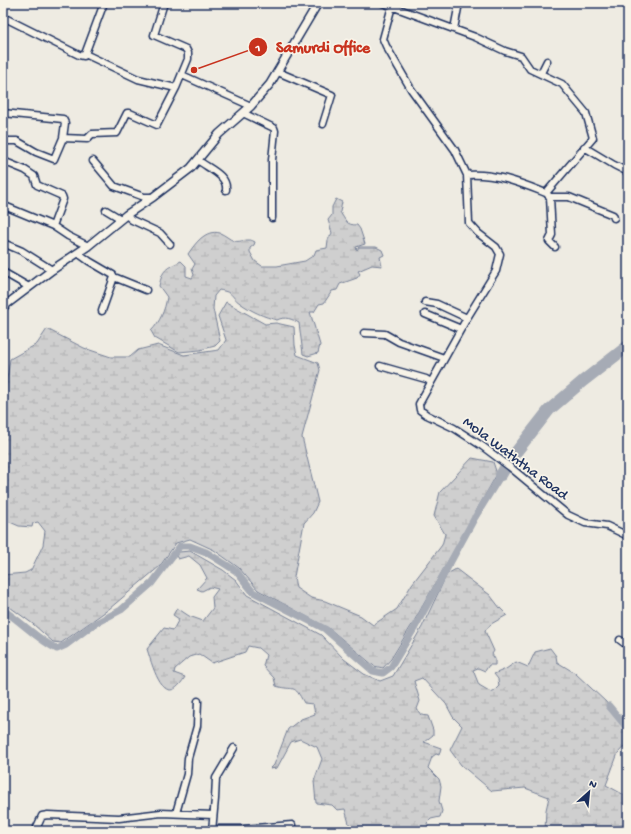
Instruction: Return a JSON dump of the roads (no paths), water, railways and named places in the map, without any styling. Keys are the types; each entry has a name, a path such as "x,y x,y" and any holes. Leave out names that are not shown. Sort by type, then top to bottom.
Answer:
{"street":[{"path":"86,54 104,3"},
{"path":"64,138 87,139 92,134 117,133 127,114 130,113 157,125 176,88 188,59 186,49 154,35 164,3"},
{"path":"3,307 183,175 198,160 219,134 243,114 264,91 278,72 318,3"},
{"path":"383,3 475,37 505,51 521,56 530,69 562,84 586,113 592,138 548,195 552,235 549,241 555,247"},
{"path":"454,29 459,3"},
{"path":"392,6 384,39 386,46 411,89 455,150 467,175 476,174 508,178 548,195 569,197 612,215 614,218"},
{"path":"3,17 79,55 84,56 86,54 138,79 176,88"},
{"path":"541,73 547,61"},
{"path":"278,72 332,95 323,124"},
{"path":"182,75 251,106"},
{"path":"3,113 62,119 65,123 64,138 54,159 36,152 17,141 7,141"},
{"path":"243,114 274,128 275,131 272,160 272,218"},
{"path":"584,147 628,172"},
{"path":"198,160 221,176 227,185 226,190"},
{"path":"3,161 25,170 34,176 37,185 62,196 63,199 53,226"},
{"path":"92,161 114,186 144,197 153,197"},
{"name":"Mola Waththa Road","path":"467,175 469,223 478,233 496,247 500,254 496,271 444,358 419,404 420,410 454,428 507,465 568,515 585,523 607,526 628,536"},
{"path":"7,207 53,226 68,236 88,246"},
{"path":"106,210 160,233 170,244"},
{"path":"3,243 22,251 52,270"},
{"path":"78,253 114,277 146,290"},
{"path":"3,272 29,287"},
{"path":"102,311 114,277"},
{"path":"425,302 438,304 467,318"},
{"path":"425,314 461,329"},
{"path":"364,333 385,334 399,342 444,358"},
{"path":"380,366 431,382"},
{"path":"620,640 628,646"},
{"path":"176,813 187,774 188,758 197,726 198,701"},
{"path":"234,748 216,778 216,799 212,830 292,825"},
{"path":"38,831 37,827 42,816 48,814 120,818 161,813 213,815"}],"waterway":[{"path":"501,475 509,461 549,410 628,346"},
{"path":"3,610 57,649 66,645 94,624 121,610 152,583 180,546 190,546 206,552 236,571 253,592 325,629 373,671 383,673 391,667 414,629 474,519 501,475"},
{"path":"609,706 628,729"}],"place":[{"name":"Samurdi Office","path":"194,70"}]}
